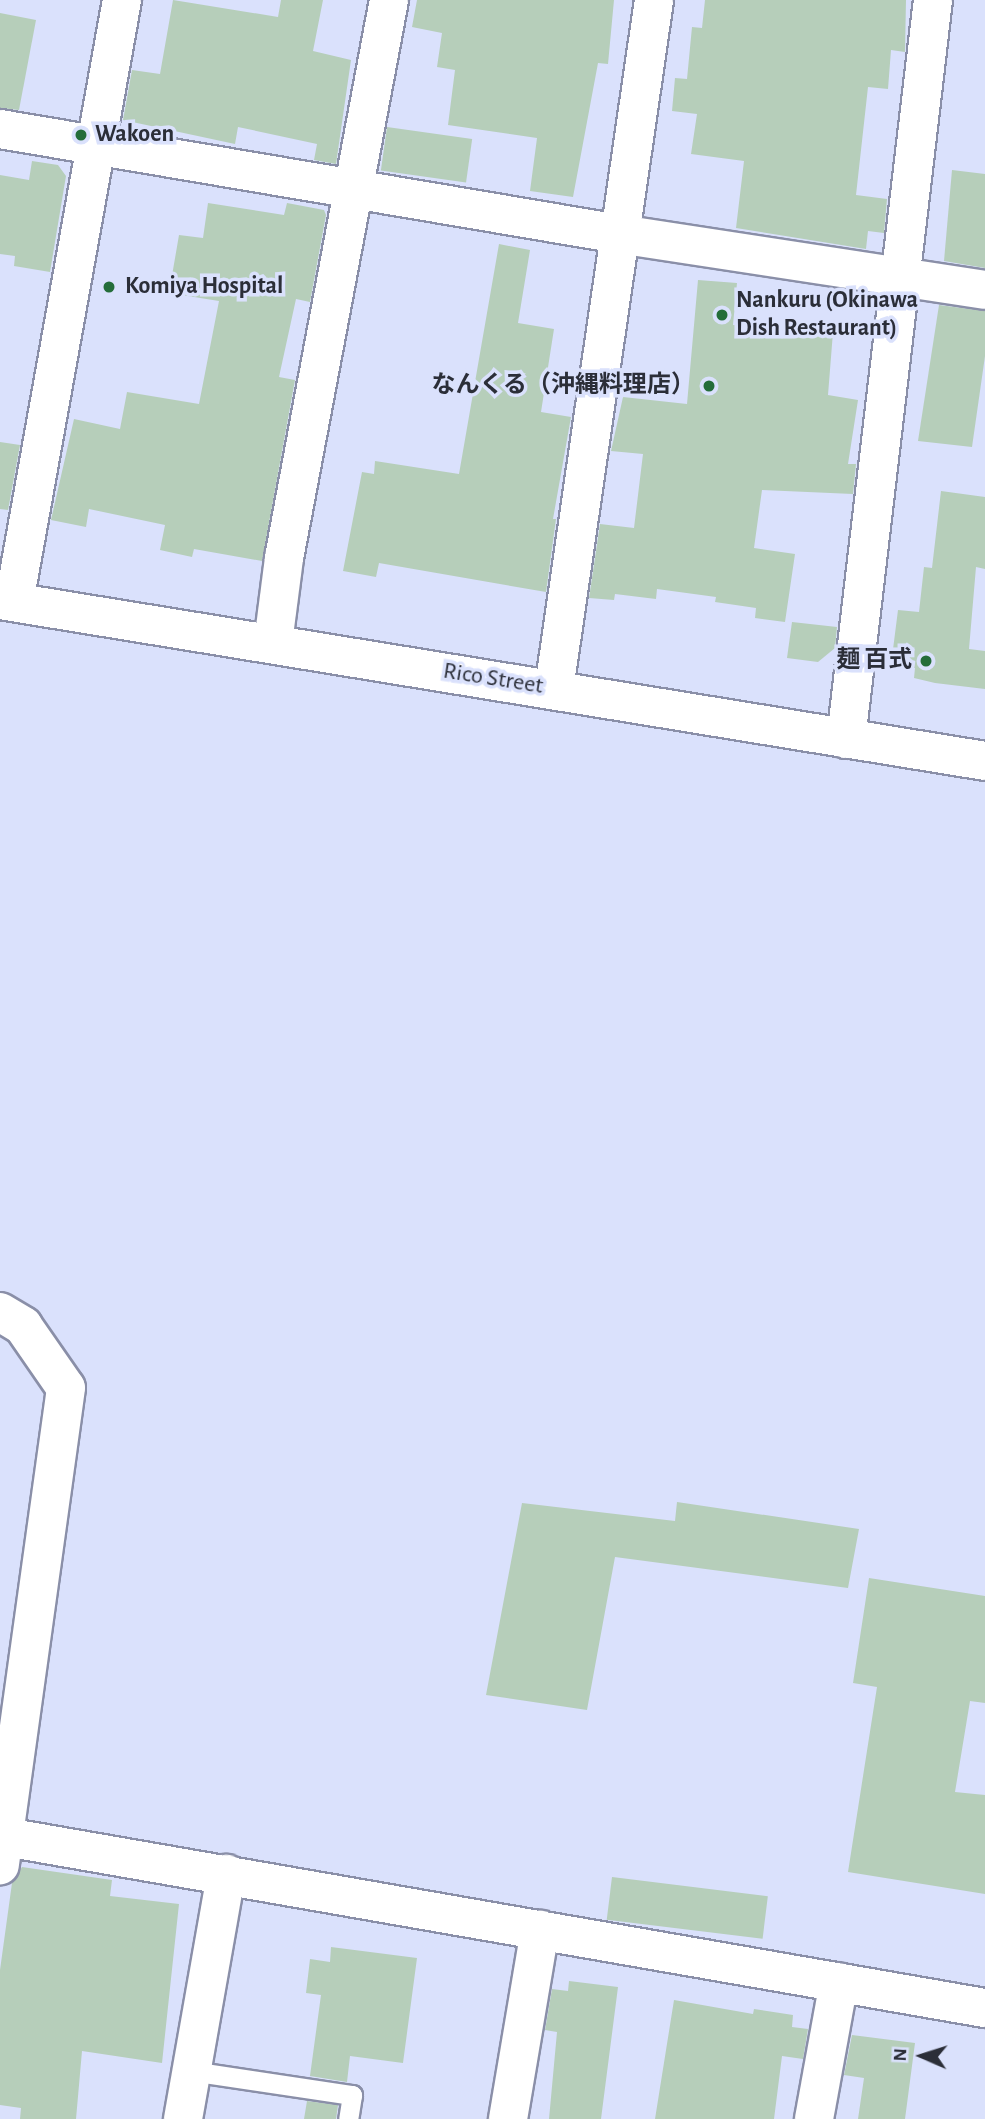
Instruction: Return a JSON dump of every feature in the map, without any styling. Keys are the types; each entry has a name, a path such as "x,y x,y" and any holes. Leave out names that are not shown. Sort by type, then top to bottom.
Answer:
{"street":[{"path":"7,601 122,0"},
{"path":"273,643 284,558 389,0"},
{"path":"554,689 654,0"},
{"path":"846,739 903,277 933,0"},
{"path":"0,129 619,234 985,290"},
{"name":"Rico Street","path":"7,601 985,761"},
{"path":"0,1312 23,1326 66,1388 1,1846 226,1874 985,2008"},
{"path":"183,2119 226,1874"},
{"path":"508,2119 540,1930"},
{"path":"814,2119 839,1982"}],"lane":[{"path":"191,2071 352,2095 348,2119"}],"building":[{"path":"173,0 278,17 281,0 323,0 313,51 351,60 336,164 314,160 317,144 238,127 235,144 123,120 132,70 160,74"},
{"path":"417,0 614,0 608,64 598,63 573,197 530,191 537,138 448,125 455,70 437,67 442,33 412,27"},
{"path":"705,0 906,0 905,52 891,50 888,89 868,87 856,195 887,199 884,233 868,231 866,249 736,228 744,161 691,154 697,114 672,111 675,78 687,79 692,27 702,28"},
{"path":"0,13 36,20 19,110 0,108"},
{"path":"387,127 472,139 466,183 381,171"},
{"path":"32,161 58,165 66,176 50,272 14,266 15,256 0,254 0,175 29,180"},
{"path":"952,170 985,174 985,268 944,261"},
{"path":"208,203 284,215 287,203 324,210 326,215 310,302 296,299 279,377 295,380 262,561 194,549 192,557 160,550 165,525 89,509 86,527 51,520 74,419 120,429 127,392 199,404 219,301 169,293 179,235 203,238"},
{"path":"499,244 530,250 518,323 554,329 541,412 571,417 553,519 556,519 546,592 379,563 376,577 343,571 362,472 374,474 375,461 459,474"},
{"path":"698,280 737,283 733,325 833,332 828,395 858,400 848,464 856,464 853,494 762,490 754,548 795,554 785,622 755,618 756,608 715,602 716,597 657,589 656,599 615,594 614,600 589,598 600,524 634,528 643,454 611,451 623,397 687,404"},
{"path":"939,305 985,311 985,356 972,447 918,441"},
{"path":"0,442 20,445 8,510 0,509"},
{"path":"941,491 985,497 985,569 976,567 969,649 985,651 985,689 914,678 915,668 891,665 898,610 919,612 924,567 932,568"},
{"path":"792,622 837,627 835,648 818,662 787,658"},
{"path":"677,1502 859,1529 848,1588 615,1557 587,1710 486,1695 522,1503 675,1521"},
{"path":"869,1578 985,1596 985,1703 970,1701 955,1792 985,1795 985,1894 848,1872 877,1687 853,1683"},
{"path":"22,1867 112,1880 110,1896 179,1904 162,2063 82,2051 76,2119 20,2119 21,2108 0,2105 0,1970 12,1883"},
{"path":"612,1877 768,1896 763,1939 607,1920"},
{"path":"331,1947 417,1958 403,2063 350,2056 347,2082 310,2076 321,1995 306,1993 310,1959 330,1962"},
{"path":"569,1981 618,1987 601,2119 549,2119 557,2032 545,2030 552,1989 568,1991"},
{"path":"674,2000 753,2014 754,2009 793,2015 792,2027 808,2029 803,2059 782,2056 774,2119 655,2119"},
{"path":"852,2035 915,2043 905,2119 858,2119 864,2078 844,2075"},
{"path":"307,2101 338,2105 336,2119 304,2119"}],"place":[{"name":"Wakoen","path":"81,135"},
{"name":"Komiya Hospital","path":"109,287"},
{"name":"Nankuru (Okinawa Dish Restaurant)","path":"722,315"},
{"name":"なんくる（沖縄料理店）","path":"709,386"},
{"name":"麺 百式","path":"926,661"}]}
